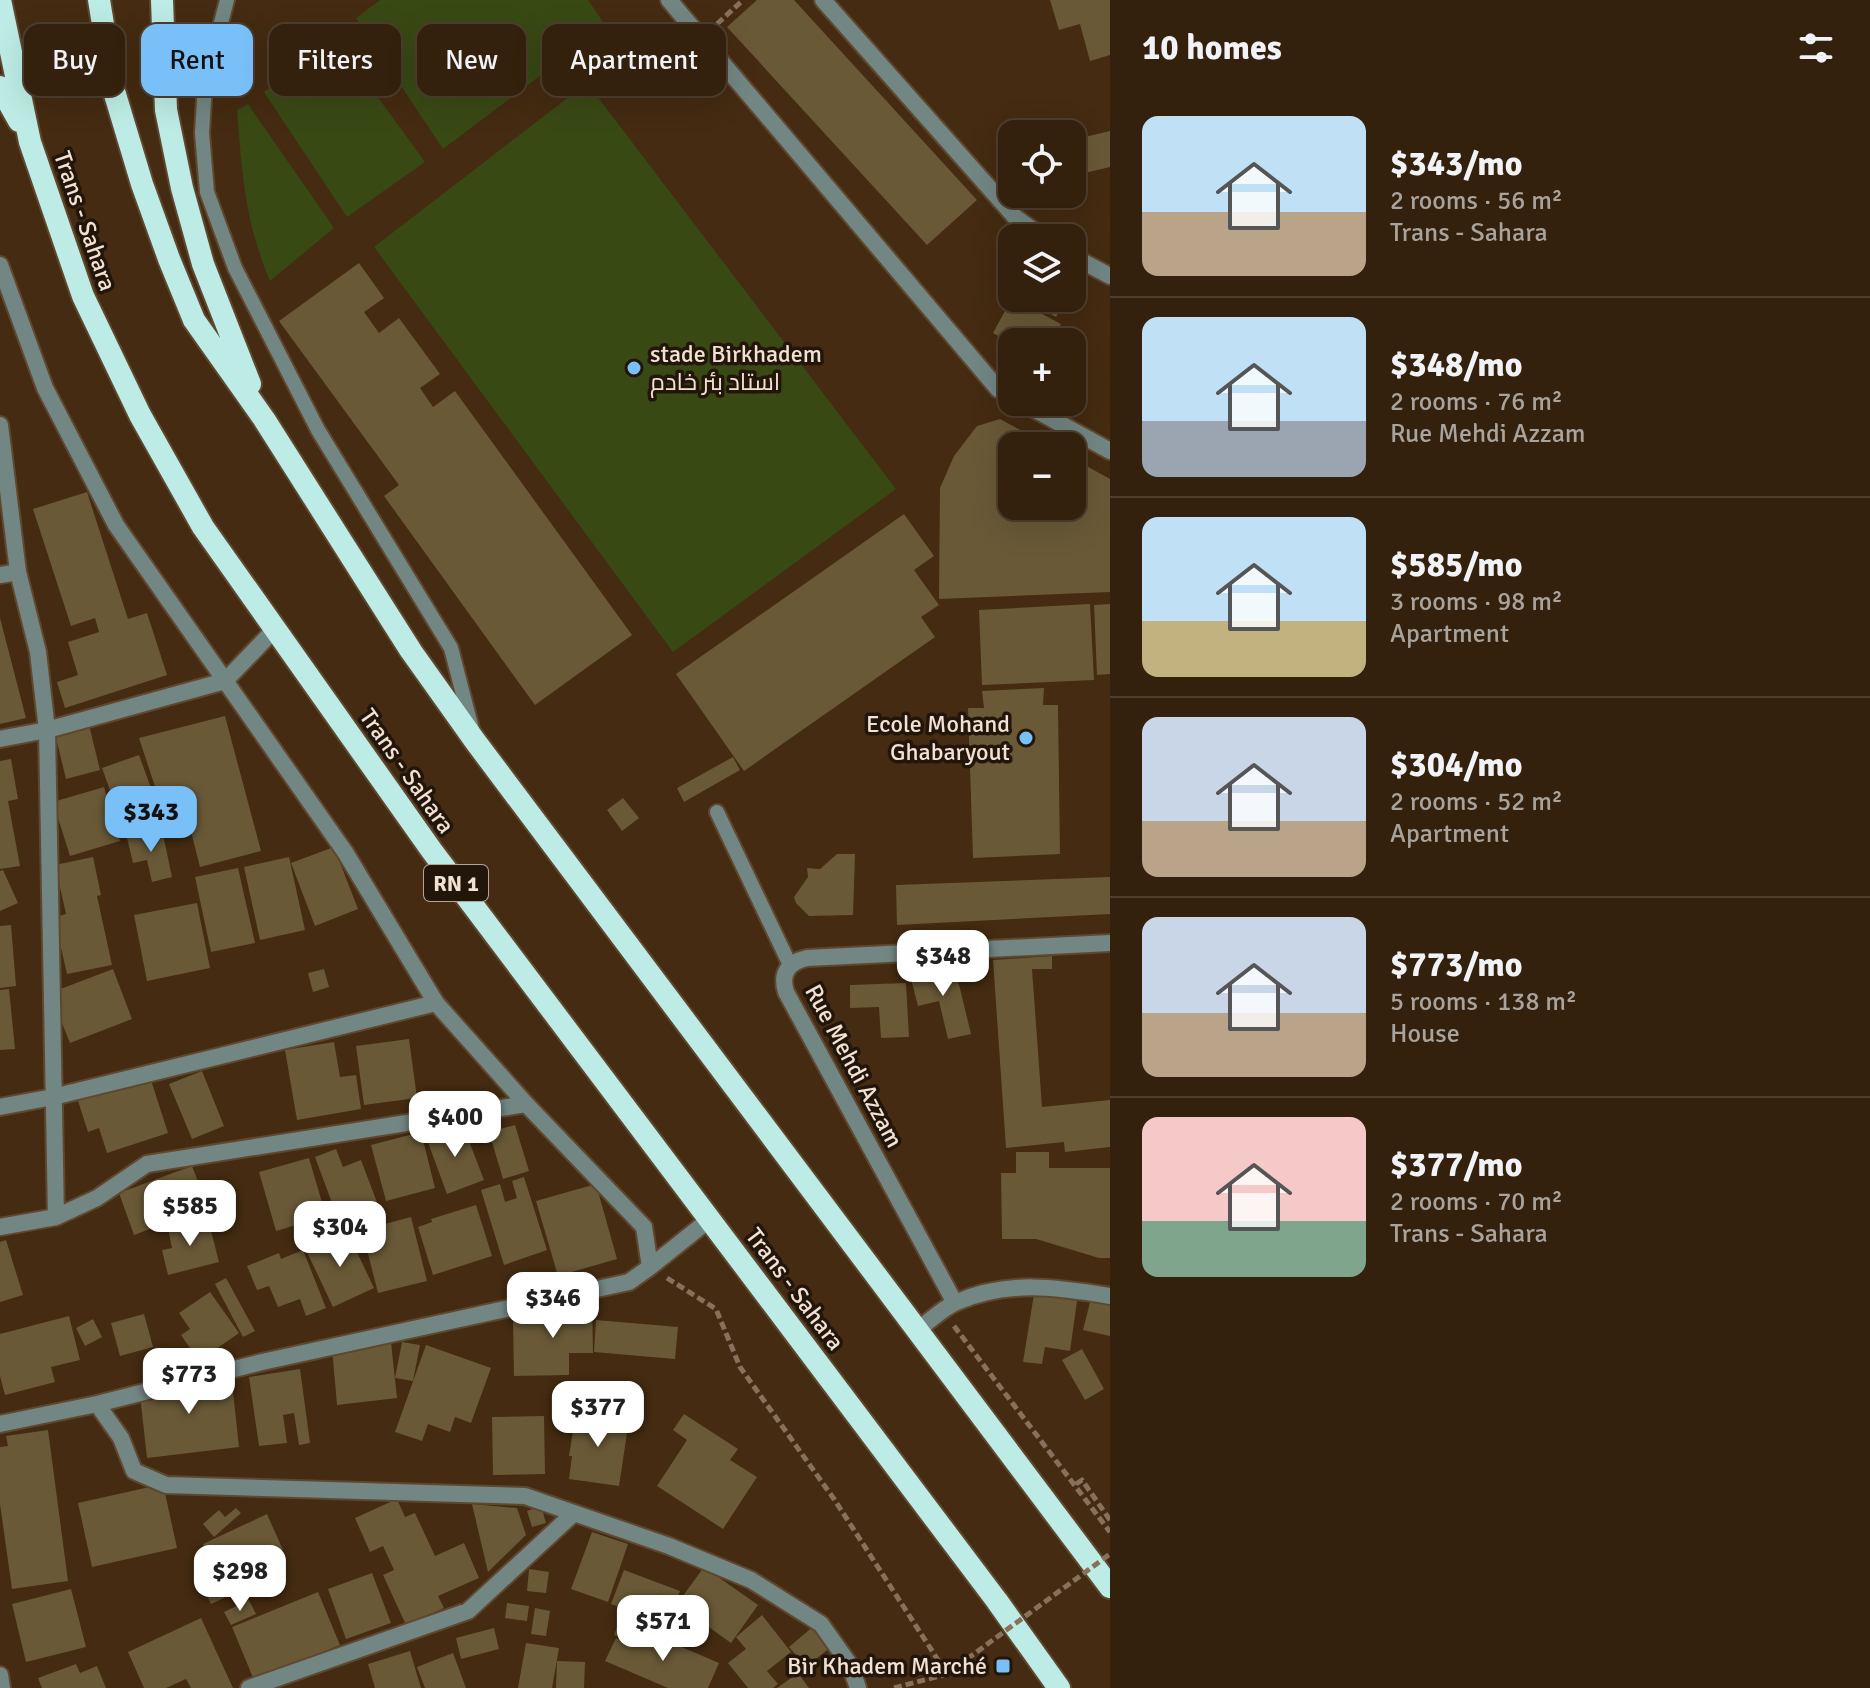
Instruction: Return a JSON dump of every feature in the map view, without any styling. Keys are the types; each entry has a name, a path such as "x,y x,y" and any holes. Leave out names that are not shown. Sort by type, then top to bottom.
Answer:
{"highway":[{"name":"Trans - Sahara","path":"0,0 30,142 83,296 140,415 203,527 432,851 997,1601 1059,1688"},
{"path":"99,0 114,91 142,184 194,320 264,419 411,651 475,741 1110,1587"},
{"path":"162,0 166,110 182,188 203,264 264,419"},
{"path":"0,87 30,142"}],"street":[{"path":"669,0 690,24"},
{"path":"823,0 1015,217 1025,224"},
{"path":"726,66 998,389"},
{"path":"1086,263 1110,276"},
{"path":"0,265 45,388 116,525 345,852 436,1003 526,1104 644,1227 650,1267"},
{"path":"1046,416 1110,451"},
{"path":"0,425 18,572 38,652 47,730 56,1217"},
{"path":"0,575 18,572"},
{"path":"0,739 47,730 225,681 275,629"},
{"name":"Rue Mehdi Azzam","path":"949,1307 786,992 783,982 790,965 807,958 1110,943"},
{"path":"0,1107 53,1097 436,1003"},
{"path":"0,1227 56,1217 97,1198 147,1164 526,1104"},
{"path":"0,1424 97,1404 262,1362 629,1282 710,1219"},
{"path":"917,1331 949,1307 1002,1287 1051,1286 1110,1296"},
{"path":"97,1404 121,1438 134,1471 166,1485 525,1496 669,1546 751,1580 821,1624 850,1665 858,1688"},
{"path":"249,1688 468,1611 573,1514"},
{"path":"0,1675 2,1688"}],"lane":[{"path":"227,0 205,84 202,133 207,192 235,268 318,430 451,648 475,741"},
{"path":"717,812 790,965"}],"path":[{"path":"716,24 743,0"},
{"path":"650,1267 716,1309 740,1367 834,1499 947,1674"},
{"path":"949,1307 1110,1532"},
{"path":"1076,1484 1082,1480 1110,1520"},
{"path":"894,1688 947,1674 1110,1554"}],"green space":[{"path":"380,0 588,0 605,24 542,24 542,74 526,86 526,24 417,24 417,96 513,96 443,149 401,86 401,24 360,24 356,18"},
{"path":"269,89 269,96 377,96 425,162 347,217 264,92"},
{"name":"stade Birkhadem استاد بئر خادم","path":"570,96 597,96 896,489 673,652 374,247"},
{"path":"248,104 334,228 270,281 255,238 243,176 237,110"}],"building":[{"path":"757,0 794,0 977,200 927,245 727,27"},
{"path":"1050,0 1110,0 1110,55 1090,61 1080,24 1059,30"},
{"path":"1110,131 1110,167 1086,173 1086,137"},
{"path":"359,263 384,298 364,312 379,333 399,318 440,374 420,388 433,407 455,391 632,635 535,705 384,496 399,485 279,321"},
{"path":"1004,312 1038,312 1061,324 1059,328 998,328 998,336 993,333"},
{"path":"1000,419 1024,432 998,432 998,520 1086,520 1086,466 1110,479 1110,592 939,599 940,488 954,456 977,426"},
{"path":"87,492 128,619 147,613 167,675 65,708 57,682 78,675 68,642 99,632 95,618 71,626 33,509"},
{"path":"904,514 934,556 914,570 939,605 921,617 935,637 744,771 676,674"},
{"path":"1090,604 1094,680 982,685 979,610"},
{"path":"1110,604 1110,674 1097,675 1094,605"},
{"path":"0,618 26,718 0,724"},
{"path":"1044,688 1043,705 1058,705 1060,854 973,858 968,708 984,708 982,691"},
{"path":"225,716 261,851 200,867 183,800 161,805 139,738"},
{"path":"89,725 100,770 66,779 55,734"},
{"path":"139,755 162,818 125,832 102,768"},
{"path":"733,757 740,770 684,802 677,788"},
{"path":"11,759 18,799 8,801 20,866 0,869 0,761"},
{"path":"104,787 120,841 70,856 53,802"},
{"path":"623,798 639,818 622,831 607,810"},
{"path":"162,830 172,877 152,882 147,860 133,863 127,838"},
{"path":"334,847 358,909 315,926 291,863"},
{"path":"837,854 855,854 853,915 809,916 794,897 808,877 807,868 820,869"},
{"path":"93,857 101,895 97,896 112,965 67,974 54,917 66,914 55,865"},
{"path":"289,857 305,930 260,940 244,867"},
{"path":"238,868 255,943 211,952 195,877"},
{"path":"3,870 18,903 0,911 0,871"},
{"path":"1110,877 1110,914 897,925 896,885"},
{"path":"197,903 210,968 147,981 134,915"},
{"path":"11,925 16,986 0,988 0,926"},
{"path":"1052,956 1052,969 1032,969 1042,1107 1110,1100 1110,1147 1065,1152 1064,1142 1006,1148 993,960"},
{"path":"954,964 971,1034 948,1039 939,1001 918,1006 910,975"},
{"path":"113,969 132,1019 70,1043 50,993"},
{"path":"324,969 329,987 313,992 308,973"},
{"path":"906,983 909,1037 881,1038 879,1007 850,1008 850,985"},
{"path":"9,989 15,1049 0,1050 0,990"},
{"path":"409,1039 417,1098 364,1105 356,1046"},
{"path":"334,1042 340,1077 356,1075 361,1109 297,1120 285,1050"},
{"path":"202,1071 224,1126 192,1139 169,1084"},
{"path":"150,1077 168,1133 107,1153 99,1128 88,1132 78,1101"},
{"path":"462,1123 484,1180 447,1194 426,1137"},
{"path":"515,1125 529,1171 503,1179 489,1132"},
{"path":"421,1132 435,1188 386,1201 371,1145"},
{"path":"336,1149 343,1167 361,1160 378,1205 338,1219 315,1157"},
{"path":"1016,1152 1049,1152 1049,1168 1110,1168 1110,1258 1099,1258 1036,1239 1002,1239 1001,1173 1016,1173"},
{"path":"309,1158 326,1216 276,1231 259,1172"},
{"path":"192,1166 208,1207 134,1235 119,1193"},
{"path":"524,1177 547,1250 504,1265 481,1190 500,1184 505,1202 517,1198 512,1181"},
{"path":"596,1184 617,1259 558,1276 536,1201"},
{"path":"476,1205 492,1256 433,1275 418,1227 432,1222 431,1219"},
{"path":"411,1217 427,1281 378,1293 362,1230"},
{"path":"208,1219 219,1262 168,1275 162,1250 172,1248 168,1229"},
{"path":"347,1231 374,1288 333,1307 306,1250"},
{"path":"6,1240 23,1295 0,1302 0,1242"},
{"path":"303,1250 326,1308 306,1316 300,1299 278,1307 269,1286 257,1290 247,1266 279,1253 281,1259"},
{"path":"226,1278 255,1331 243,1337 215,1284"},
{"path":"210,1292 239,1333 199,1361 181,1335 190,1329 179,1313"},
{"path":"1034,1294 1077,1301 1070,1351 1045,1347 1042,1364 1023,1362"},
{"path":"1092,1294 1110,1298 1110,1336 1083,1330"},
{"path":"563,1299 592,1299 593,1353 569,1353 569,1375 514,1376 513,1319 564,1318"},
{"path":"144,1314 153,1347 120,1356 111,1323"},
{"path":"69,1316 80,1360 51,1367 55,1382 5,1395 0,1376 0,1334"},
{"path":"93,1319 102,1337 85,1346 76,1328"},
{"path":"596,1320 678,1327 675,1359 594,1352"},
{"path":"391,1342 397,1398 337,1405 332,1348"},
{"path":"402,1342 420,1345 413,1381 395,1378"},
{"path":"426,1345 491,1368 471,1423 455,1417 450,1432 428,1424 422,1441 395,1432"},
{"path":"1082,1349 1104,1389 1085,1400 1062,1360"},
{"path":"300,1369 310,1443 299,1445 294,1413 283,1415 287,1443 259,1446 249,1377"},
{"path":"231,1373 239,1447 147,1458 139,1386"},
{"path":"576,1412 629,1420 619,1486 569,1479"},
{"path":"684,1414 738,1449 730,1460 757,1477 723,1529 657,1486 687,1440 673,1430"},
{"path":"544,1416 545,1474 493,1475 492,1417"},
{"path":"48,1430 68,1581 12,1589 0,1504 0,1447 8,1446 6,1436"},
{"path":"163,1484 177,1548 92,1567 78,1503"},
{"path":"397,1499 405,1517 415,1513 435,1556 464,1543 479,1578 438,1596 444,1608 406,1625 383,1575 394,1570 383,1546 370,1552 355,1518"},
{"path":"472,1504 517,1508 526,1535 488,1572"},
{"path":"541,1506 546,1523 532,1527 527,1511"},
{"path":"236,1508 241,1513 214,1537 203,1524 219,1510 225,1517"},
{"path":"267,1514 283,1550 278,1552 286,1569 228,1597 203,1544"},
{"path":"592,1532 628,1544 608,1602 571,1589"},
{"path":"704,1567 758,1605 731,1643 677,1604"},
{"path":"529,1569 549,1572 546,1593 527,1591"},
{"path":"624,1570 680,1591 668,1622 647,1614 635,1643 614,1635 624,1609 611,1604"},
{"path":"372,1573 391,1623 346,1639 328,1589"},
{"path":"214,1574 224,1598 211,1604 200,1580"},
{"path":"71,1589 86,1647 26,1662 12,1604"},
{"path":"318,1592 340,1645 254,1680 232,1627"},
{"path":"249,1600 256,1614 231,1625 224,1612"},
{"path":"507,1603 529,1606 527,1621 505,1618"},
{"path":"535,1608 550,1611 546,1636 531,1634"},
{"path":"762,1615 791,1652 767,1671 778,1684 773,1688 748,1688 728,1663 746,1649 736,1637"},
{"path":"201,1618 233,1688 191,1688 186,1679 166,1688 144,1688 128,1652"},
{"path":"815,1625 832,1646 806,1667 789,1647"},
{"path":"494,1628 499,1649 461,1659 456,1638"},
{"path":"642,1630 719,1663 708,1688 668,1688 605,1661 616,1638 634,1646 634,1649"},
{"path":"526,1643 559,1648 552,1688 518,1688"},
{"path":"410,1651 421,1688 375,1688 368,1664"},
{"path":"453,1653 466,1688 425,1688 417,1667"},
{"path":"557,1661 585,1662 584,1688 556,1688"},
{"path":"76,1664 80,1673 97,1666 106,1688 42,1688 38,1678"},
{"path":"798,1673 809,1688 777,1688"}],"place":[{"name":"stade Birkhadem استاد بئر خادم","path":"634,368"},
{"name":"Ecole Mohand Ghabaryout","path":"1026,738"},
{"name":"Bir Khadem Marché","path":"1003,1666"}]}
